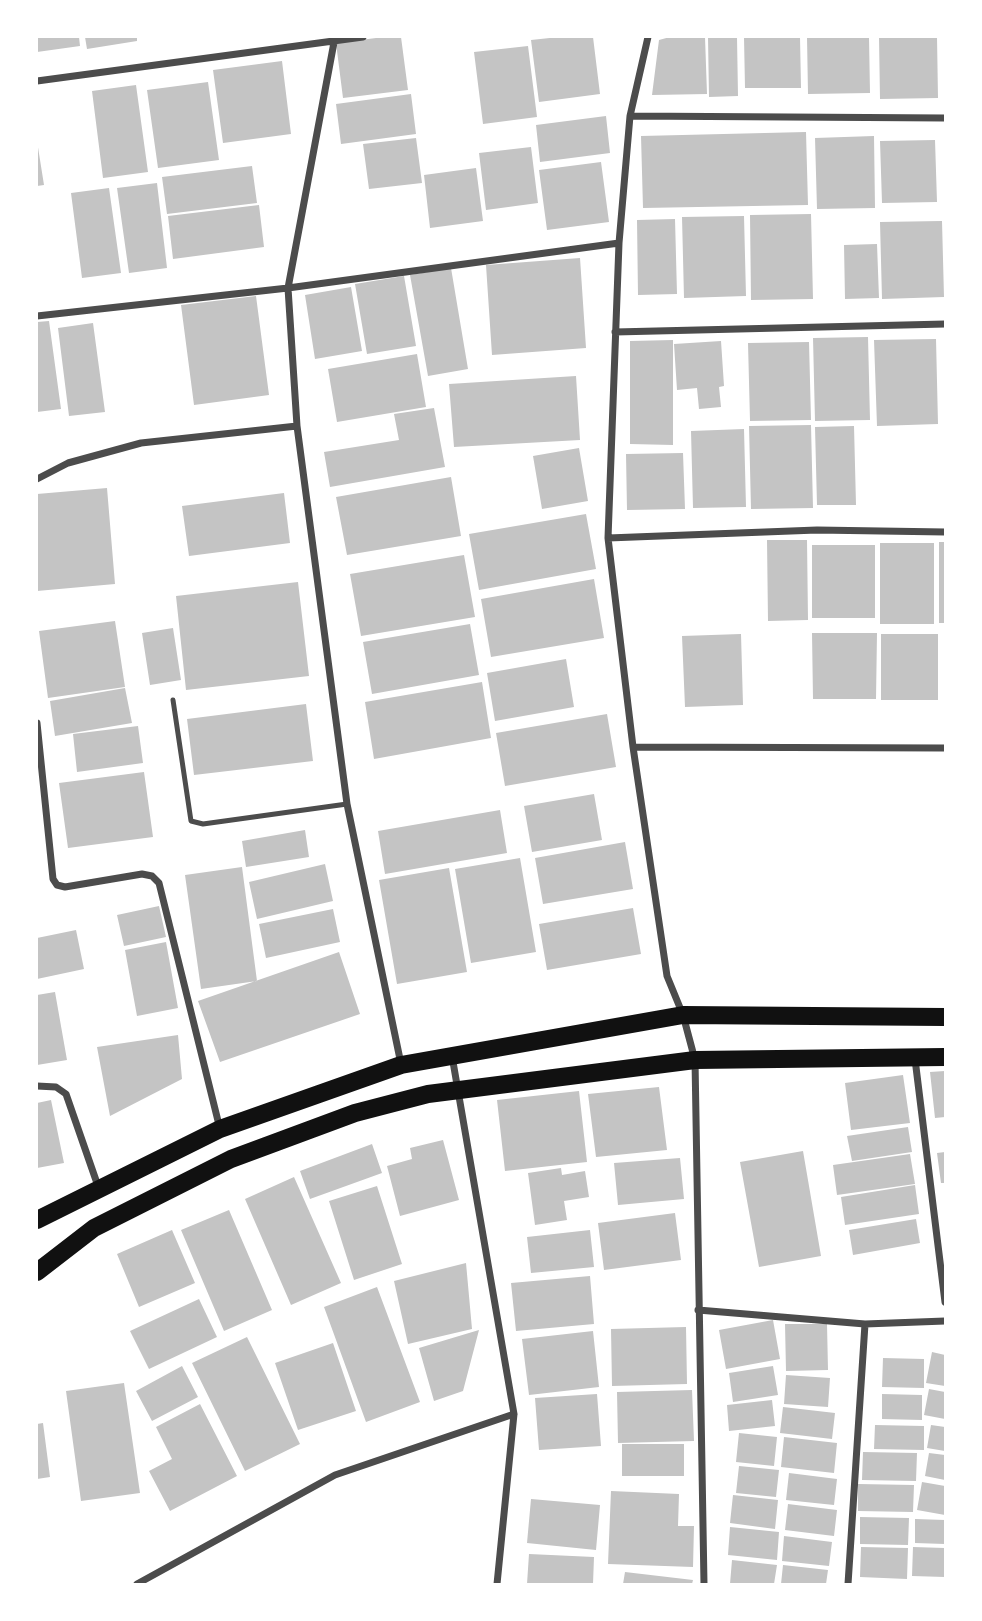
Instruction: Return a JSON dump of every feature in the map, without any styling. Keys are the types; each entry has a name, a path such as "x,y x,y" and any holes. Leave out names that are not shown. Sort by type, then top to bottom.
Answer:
{"main road":[{"path":"37,1220 220,1129 401,1065 683,1016 945,1017"},
{"path":"37,1272 94,1228 231,1159 355,1113 456,1089 695,1060 945,1057"}],"street":[{"path":"37,82 334,38 363,37"},
{"path":"648,37 629,117 619,243 608,538 633,747 667,976 683,1016 695,1060 704,1584"},
{"path":"334,38 288,288 297,426 348,804 401,1065"},
{"path":"629,117 945,118"},
{"path":"37,316 288,288 619,243"},
{"path":"615,332 945,324"},
{"path":"37,479 68,463 141,443 297,426"},
{"path":"608,538 817,530 945,532"},
{"path":"37,723 53,879 65,887 142,874 152,876 159,883 220,1129"},
{"path":"633,747 945,748"},
{"path":"452,1055 514,1413 497,1584"},
{"path":"915,1058 945,1302"},
{"path":"37,1086 56,1087 66,1094 99,1190"},
{"path":"698,1310 865,1324 945,1321"},
{"path":"848,1584 865,1324"},
{"path":"137,1584 335,1475 514,1413"}],"lane":[{"path":"173,700 191,821 203,824 348,804"}],"building":[{"path":"37,37 79,37 80,46 37,52"},
{"path":"85,37 137,37 137,41 87,49"},
{"path":"401,37 408,90 343,98 336,43"},
{"path":"593,37 600,94 539,102 531,40"},
{"path":"670,37 705,37 707,94 652,95 659,40"},
{"path":"708,37 737,37 738,96 709,97"},
{"path":"744,37 800,37 801,88 745,88"},
{"path":"807,37 869,37 870,93 808,94"},
{"path":"879,37 937,37 938,98 880,99"},
{"path":"528,46 537,117 483,124 474,52"},
{"path":"282,61 291,134 223,143 213,70"},
{"path":"208,82 219,160 158,168 147,90"},
{"path":"136,85 148,172 103,178 92,91"},
{"path":"411,94 416,134 341,144 336,104"},
{"path":"606,116 610,153 540,162 536,125"},
{"path":"806,132 808,205 643,208 641,136"},
{"path":"874,136 875,208 817,209 815,138"},
{"path":"416,138 422,183 369,189 363,144"},
{"path":"935,140 937,202 882,203 880,141"},
{"path":"37,141 44,185 37,186"},
{"path":"531,147 538,203 486,210 479,153"},
{"path":"601,162 609,222 547,230 539,170"},
{"path":"252,166 257,203 167,214 162,177"},
{"path":"476,168 483,221 430,228 424,175"},
{"path":"157,183 167,268 129,273 117,188"},
{"path":"109,188 121,273 82,278 71,193"},
{"path":"259,205 264,247 173,259 168,216"},
{"path":"811,214 813,299 751,300 750,215"},
{"path":"744,216 746,296 684,298 682,217"},
{"path":"675,219 677,294 638,295 637,220"},
{"path":"942,221 944,297 882,299 880,222"},
{"path":"877,244 879,298 845,299 844,245"},
{"path":"580,258 586,348 492,355 486,265"},
{"path":"451,268 468,369 428,376 410,275"},
{"path":"404,276 416,346 367,354 355,284"},
{"path":"351,287 362,351 315,359 305,295"},
{"path":"256,296 269,395 194,405 181,305"},
{"path":"49,321 61,409 37,412 37,322"},
{"path":"93,323 105,412 69,416 58,328"},
{"path":"868,337 870,420 815,421 813,338"},
{"path":"936,339 938,424 877,426 874,340"},
{"path":"673,340 673,445 630,444 630,341"},
{"path":"721,341 724,386 719,387 721,407 699,409 697,388 677,390 674,344"},
{"path":"809,342 811,420 750,421 748,343"},
{"path":"417,354 426,407 337,422 328,369"},
{"path":"576,376 580,440 454,447 449,384"},
{"path":"434,408 445,467 330,487 324,452 399,440 394,414"},
{"path":"811,425 813,508 751,509 749,426"},
{"path":"854,426 856,505 817,505 815,427"},
{"path":"744,429 746,507 693,508 691,431"},
{"path":"579,448 588,501 542,509 533,456"},
{"path":"683,453 685,509 627,510 626,454"},
{"path":"451,477 461,536 347,555 336,497"},
{"path":"107,488 115,584 37,591 37,494"},
{"path":"284,493 290,543 189,556 182,506"},
{"path":"586,514 596,569 479,590 469,534"},
{"path":"767,540 807,540 808,620 768,621"},
{"path":"939,542 945,542 945,623 939,623"},
{"path":"880,543 934,543 934,624 880,624"},
{"path":"812,545 875,545 875,618 812,618"},
{"path":"464,555 475,617 361,636 350,574"},
{"path":"594,579 604,638 491,657 481,599"},
{"path":"298,582 309,676 186,690 176,596"},
{"path":"115,621 125,687 48,698 39,631"},
{"path":"470,624 479,675 372,694 363,642"},
{"path":"173,628 181,680 150,685 142,633"},
{"path":"812,633 877,633 876,699 813,699"},
{"path":"741,634 743,705 685,707 682,636"},
{"path":"881,634 938,634 938,700 881,700"},
{"path":"566,659 574,707 495,721 487,673"},
{"path":"482,682 491,738 374,759 365,702"},
{"path":"125,688 132,723 55,736 50,701"},
{"path":"306,704 313,761 194,775 187,719"},
{"path":"607,714 616,767 505,786 496,733"},
{"path":"138,726 143,763 77,772 73,734"},
{"path":"144,772 153,837 68,848 59,783"},
{"path":"594,794 602,840 532,852 524,806"},
{"path":"500,810 507,853 385,874 378,831"},
{"path":"305,830 309,857 246,867 242,841"},
{"path":"625,842 633,889 543,904 535,858"},
{"path":"520,858 536,952 471,963 455,869"},
{"path":"325,864 333,901 257,919 249,882"},
{"path":"242,867 257,981 201,989 185,875"},
{"path":"449,868 467,972 397,984 379,880"},
{"path":"159,906 166,937 124,946 117,915"},
{"path":"633,908 641,954 547,970 539,924"},
{"path":"333,909 340,942 266,958 259,924"},
{"path":"76,930 84,969 37,979 37,938"},
{"path":"166,942 178,1008 137,1016 125,950"},
{"path":"339,952 360,1014 220,1062 198,1001"},
{"path":"55,992 67,1060 37,1065 37,995"},
{"path":"178,1035 182,1079 110,1116 97,1047"},
{"path":"945,1071 945,1117 935,1118 930,1072"},
{"path":"903,1075 910,1123 851,1130 845,1083"},
{"path":"659,1087 667,1150 596,1157 588,1094"},
{"path":"579,1091 587,1162 505,1171 497,1100"},
{"path":"51,1100 64,1163 37,1168 37,1103"},
{"path":"908,1127 912,1152 852,1161 847,1136"},
{"path":"443,1140 459,1200 400,1216 387,1166 412,1159 410,1148"},
{"path":"372,1144 382,1173 310,1199 300,1171"},
{"path":"803,1151 821,1256 759,1267 740,1162"},
{"path":"945,1152 945,1183 941,1183 937,1153"},
{"path":"910,1154 915,1184 837,1195 833,1165"},
{"path":"680,1158 684,1199 618,1205 614,1163"},
{"path":"561,1168 562,1175 585,1171 589,1197 564,1201 567,1220 535,1225 528,1173"},
{"path":"294,1177 341,1283 291,1305 245,1199"},
{"path":"915,1185 919,1214 845,1225 841,1197"},
{"path":"377,1186 402,1264 354,1280 329,1201"},
{"path":"229,1210 272,1310 224,1331 181,1230"},
{"path":"675,1213 681,1260 604,1270 598,1223"},
{"path":"916,1219 920,1243 853,1255 849,1230"},
{"path":"172,1230 195,1283 139,1307 117,1254"},
{"path":"590,1230 594,1267 531,1273 527,1237"},
{"path":"466,1263 472,1329 408,1344 394,1281"},
{"path":"590,1276 594,1324 516,1331 511,1283"},
{"path":"377,1287 420,1402 366,1422 324,1307"},
{"path":"199,1299 217,1337 149,1369 130,1331"},
{"path":"773,1320 780,1359 726,1369 719,1330"},
{"path":"785,1324 827,1324 828,1370 786,1371"},
{"path":"686,1327 687,1384 612,1386 611,1329"},
{"path":"479,1330 463,1391 434,1401 419,1348"},
{"path":"593,1331 599,1387 529,1395 522,1339"},
{"path":"247,1337 300,1444 245,1471 192,1363"},
{"path":"333,1343 356,1411 298,1430 275,1363"},
{"path":"932,1352 945,1355 945,1386 926,1383"},
{"path":"883,1358 924,1359 924,1388 882,1387"},
{"path":"182,1366 198,1397 152,1421 136,1391"},
{"path":"773,1366 778,1395 733,1402 729,1373"},
{"path":"786,1375 830,1378 828,1407 784,1404"},
{"path":"124,1383 140,1493 81,1501 66,1391"},
{"path":"929,1389 945,1392 945,1419 924,1415"},
{"path":"692,1390 694,1441 618,1443 617,1392"},
{"path":"597,1394 601,1446 539,1450 535,1398"},
{"path":"882,1394 922,1395 922,1420 882,1419"},
{"path":"772,1400 775,1426 729,1431 727,1405"},
{"path":"200,1404 237,1476 170,1511 149,1471 172,1459 156,1427"},
{"path":"783,1407 835,1413 832,1439 780,1433"},
{"path":"43,1423 50,1477 37,1479 37,1424"},
{"path":"875,1425 924,1426 924,1450 874,1449"},
{"path":"931,1425 945,1427 945,1451 927,1448"},
{"path":"739,1433 777,1437 774,1466 736,1462"},
{"path":"784,1437 837,1443 834,1473 781,1467"},
{"path":"622,1444 684,1444 684,1476 622,1476"},
{"path":"863,1452 917,1453 916,1481 862,1480"},
{"path":"929,1453 945,1455 945,1480 925,1476"},
{"path":"739,1466 779,1470 776,1497 736,1493"},
{"path":"789,1473 837,1479 834,1505 786,1500"},
{"path":"922,1482 945,1486 945,1515 917,1510"},
{"path":"858,1484 914,1485 913,1512 858,1511"},
{"path":"611,1491 679,1494 678,1526 694,1526 693,1567 608,1564"},
{"path":"733,1495 778,1500 775,1529 730,1523"},
{"path":"531,1499 600,1505 596,1550 527,1543"},
{"path":"788,1504 837,1510 834,1536 785,1530"},
{"path":"860,1517 909,1518 908,1545 860,1544"},
{"path":"915,1519 945,1520 945,1544 915,1543"},
{"path":"730,1527 779,1532 777,1560 728,1555"},
{"path":"784,1536 832,1542 829,1566 782,1561"},
{"path":"861,1547 908,1548 907,1579 860,1577"},
{"path":"913,1547 945,1548 945,1577 912,1576"},
{"path":"529,1554 594,1557 593,1584 527,1584"},
{"path":"732,1560 777,1565 774,1584 730,1584"},
{"path":"783,1565 828,1570 826,1584 781,1584"},
{"path":"625,1572 693,1580 692,1584 623,1584"}]}
